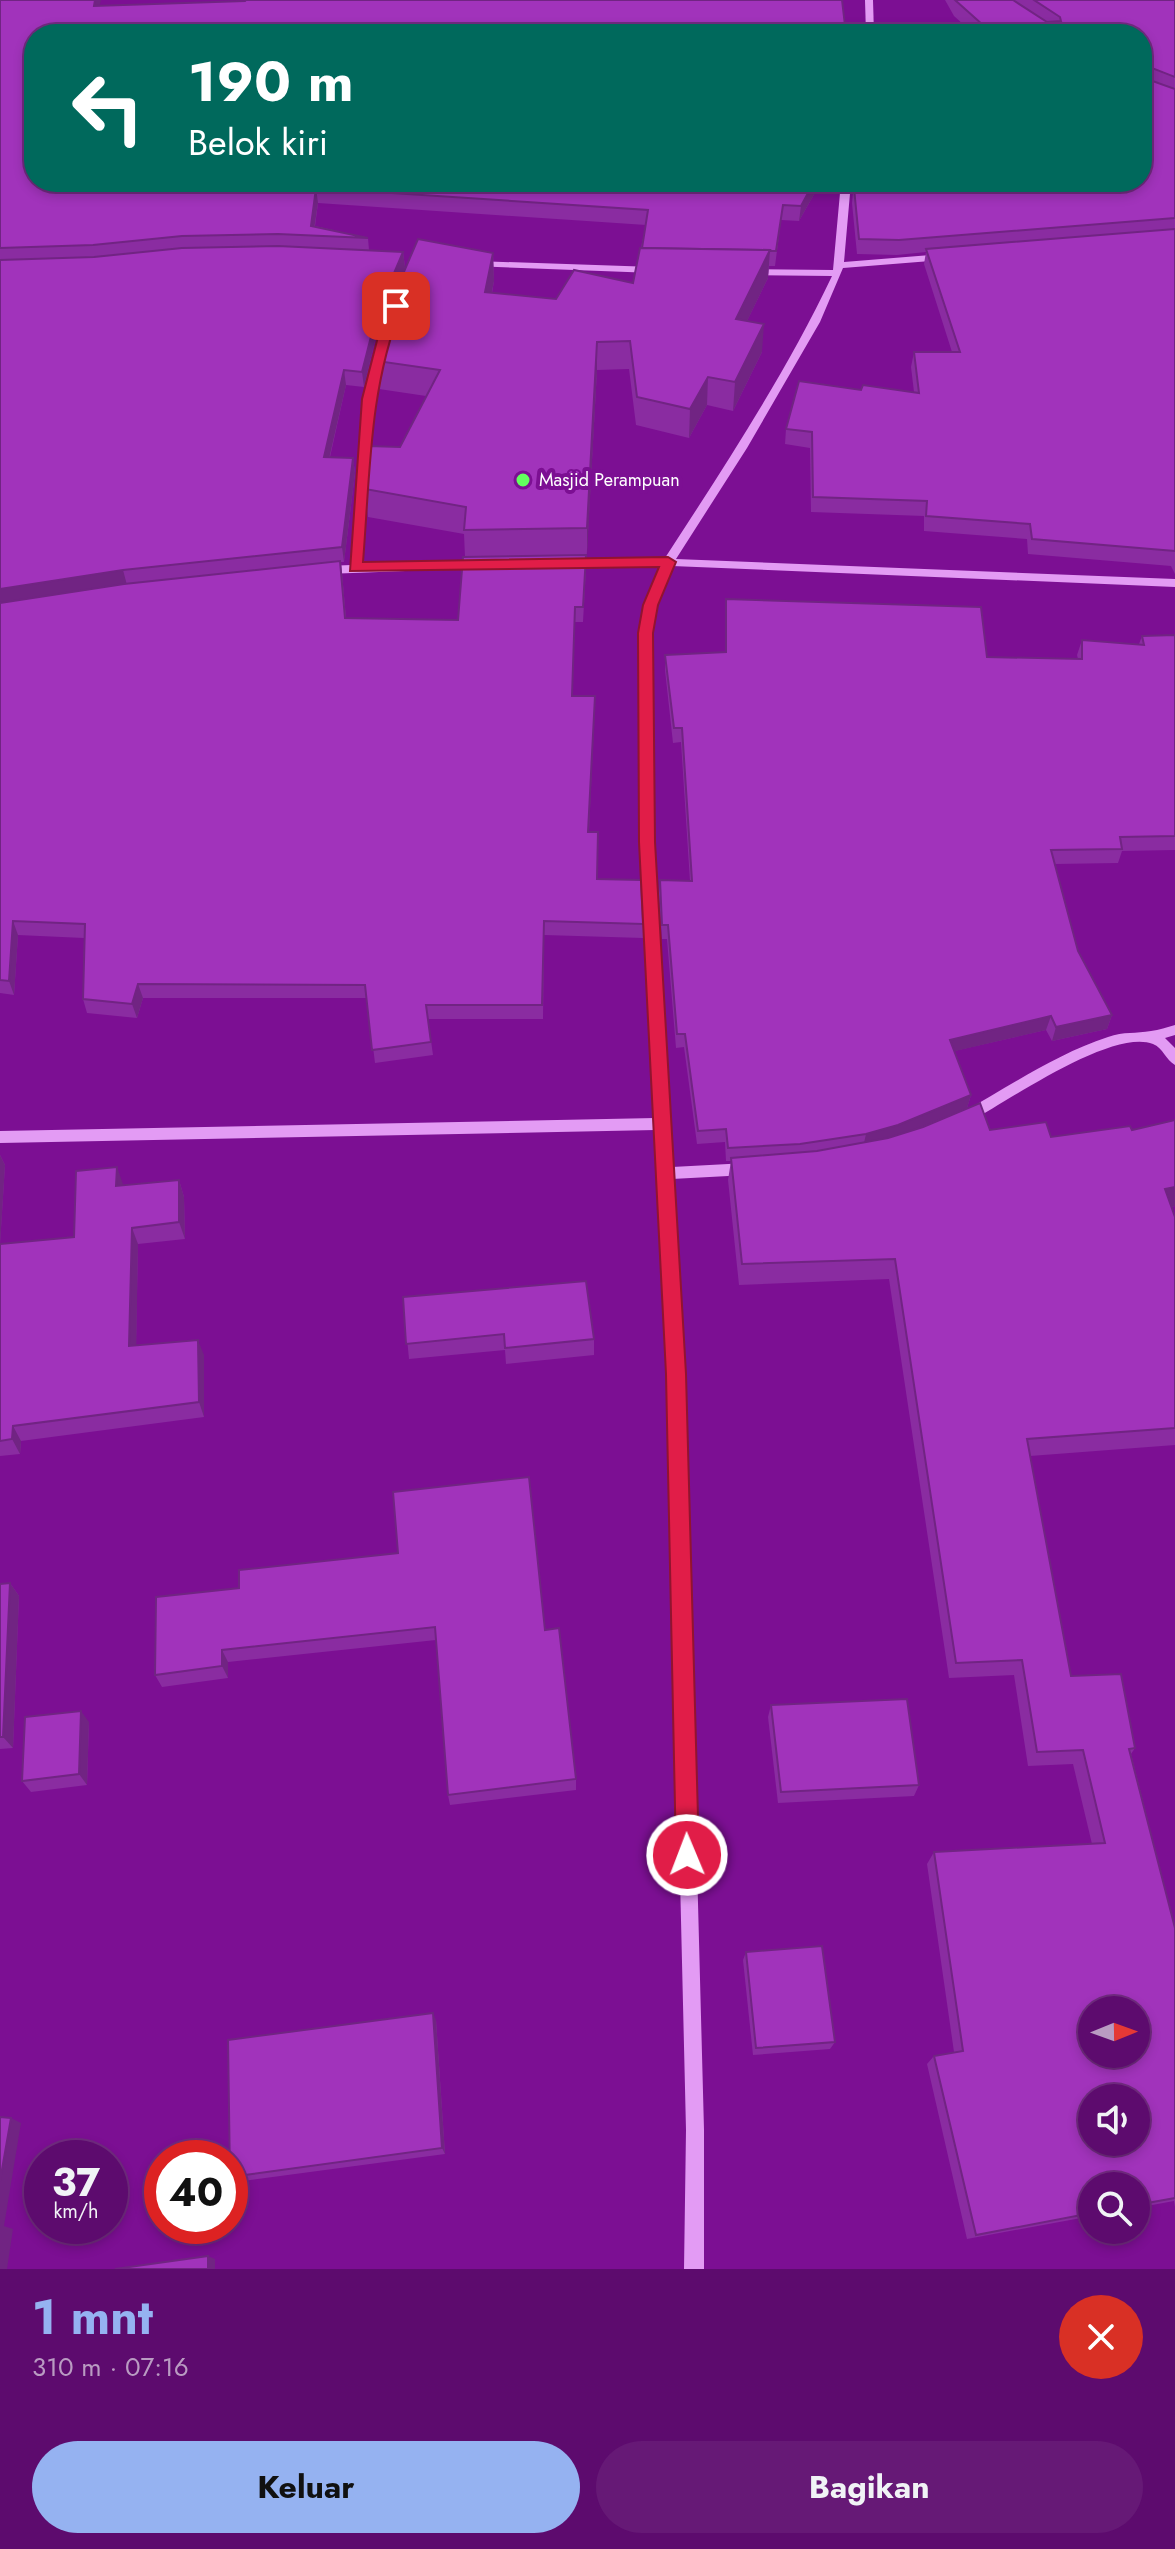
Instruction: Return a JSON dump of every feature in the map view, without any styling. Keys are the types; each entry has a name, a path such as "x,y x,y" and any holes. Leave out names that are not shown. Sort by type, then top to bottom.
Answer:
{"street":[{"path":"869,0 870,24"},
{"path":"694,2269 695,2130 676,1374 647,842 646,633 650,605 668,562 742,448 815,322 839,269 845,192"},
{"path":"744,272 839,269 962,256"},
{"path":"461,263 665,270"},
{"path":"356,567 369,399 386,329"},
{"path":"552,564 668,562 1174,583"},
{"path":"312,572 356,567 493,565"},
{"path":"954,1123 1096,1044 1131,1036 1150,1037 1175,1030"},
{"path":"1150,1037 1164,1043 1175,1059"},
{"path":"0,1137 664,1124"},
{"path":"664,1173 765,1168"}],"building":[{"path":"0,0 95,0 94,6 246,0 842,0 845,24 24,24 24,192 315,192 311,226 368,238 278,234 182,236 93,245 0,248"},
{"path":"955,0 1013,0 1047,22 1061,21 1060,17 1034,0 1175,0 1175,77 1152,68 1152,24 982,24"},
{"path":"1152,81 1175,89 1175,218 899,240 859,239 855,192 1152,192"},
{"path":"376,192 809,192 801,206 783,205 776,251 642,248 648,210"},
{"path":"1175,229 1175,551 1032,539 1030,524 926,516 927,501 813,497 812,432 786,429 799,381 861,390 863,385 919,393 914,352 960,352 926,249"},
{"path":"418,239 493,253 485,292 556,299 574,270 633,283 640,248 770,250 736,319 764,324 735,382 708,377 690,409 637,397 630,341 597,342 587,528 464,530 466,507 365,489 368,446 400,447 440,370 377,361 391,302"},
{"path":"278,246 403,252 377,313 362,372 344,370 324,457 353,458 342,547 123,570 0,589 0,260 94,257 182,248"},
{"path":"586,555 583,607 575,607 572,696 595,696 588,832 598,832 597,879 641,880 643,924 544,921 542,1005 426,1005 431,1042 372,1050 365,985 138,984 132,1004 83,999 85,924 13,921 9,981 0,980 0,603 124,584 340,561 345,618 458,620 463,557"},
{"path":"726,599 981,607 987,657 1082,659 1082,640 1144,645 1142,636 1175,635 1175,836 1120,837 1122,849 1051,850 1078,951 1112,1015 1056,1027 1051,1016 950,1040 971,1095 898,1125 866,1134 800,1144 728,1148 726,1129 698,1131 685,1034 677,1034 668,925 662,925 660,880 692,881 682,728 674,728 665,655 726,652"},
{"path":"980,1103 990,1130 1046,1122 1051,1137 1130,1126 1132,1130 1175,1120 1175,1187 1165,1189 1175,1217 1175,1428 1027,1439 1071,1676 1121,1674 1135,1748 1129,1749 1175,1928 1175,2198 1150,2202 1150,2172 1078,2172 1078,2216 976,2235 934,2056 963,2051 934,1852 1105,1843 1083,1750 1037,1752 1022,1660 956,1663 895,1259 742,1264 731,1158 817,1151 888,1138"},
{"path":"117,1167 116,1186 179,1180 179,1222 132,1228 129,1346 198,1340 199,1402 13,1426 12,1439 0,1441 0,1244 74,1237 76,1171"},
{"path":"586,1281 594,1339 505,1348 504,1334 406,1344 403,1297"},
{"path":"529,1477 545,1630 559,1628 576,1779 448,1795 435,1627 222,1650 222,1666 155,1675 156,1597 239,1588 239,1570 398,1553 393,1492"},
{"path":"10,1583 3,1737 0,1737 0,1584"},
{"path":"907,1699 919,1785 781,1792 771,1705"},
{"path":"81,1711 79,1774 22,1781 25,1717"},
{"path":"822,1946 835,2042 756,2048 746,1952"},
{"path":"433,2013 442,2148 248,2175 248,2140 229,2140 228,2040"},
{"path":"0,2117 11,2118 0,2181"},
{"path":"208,2256 208,2269 115,2269"}],"place":[{"name":"Masjid Perampuan","path":"523,480"}],"route":[{"path":"396,306 386,329 369,399 356,567 668,562 650,605 646,633 647,842 676,1374 687,1855"}]}
